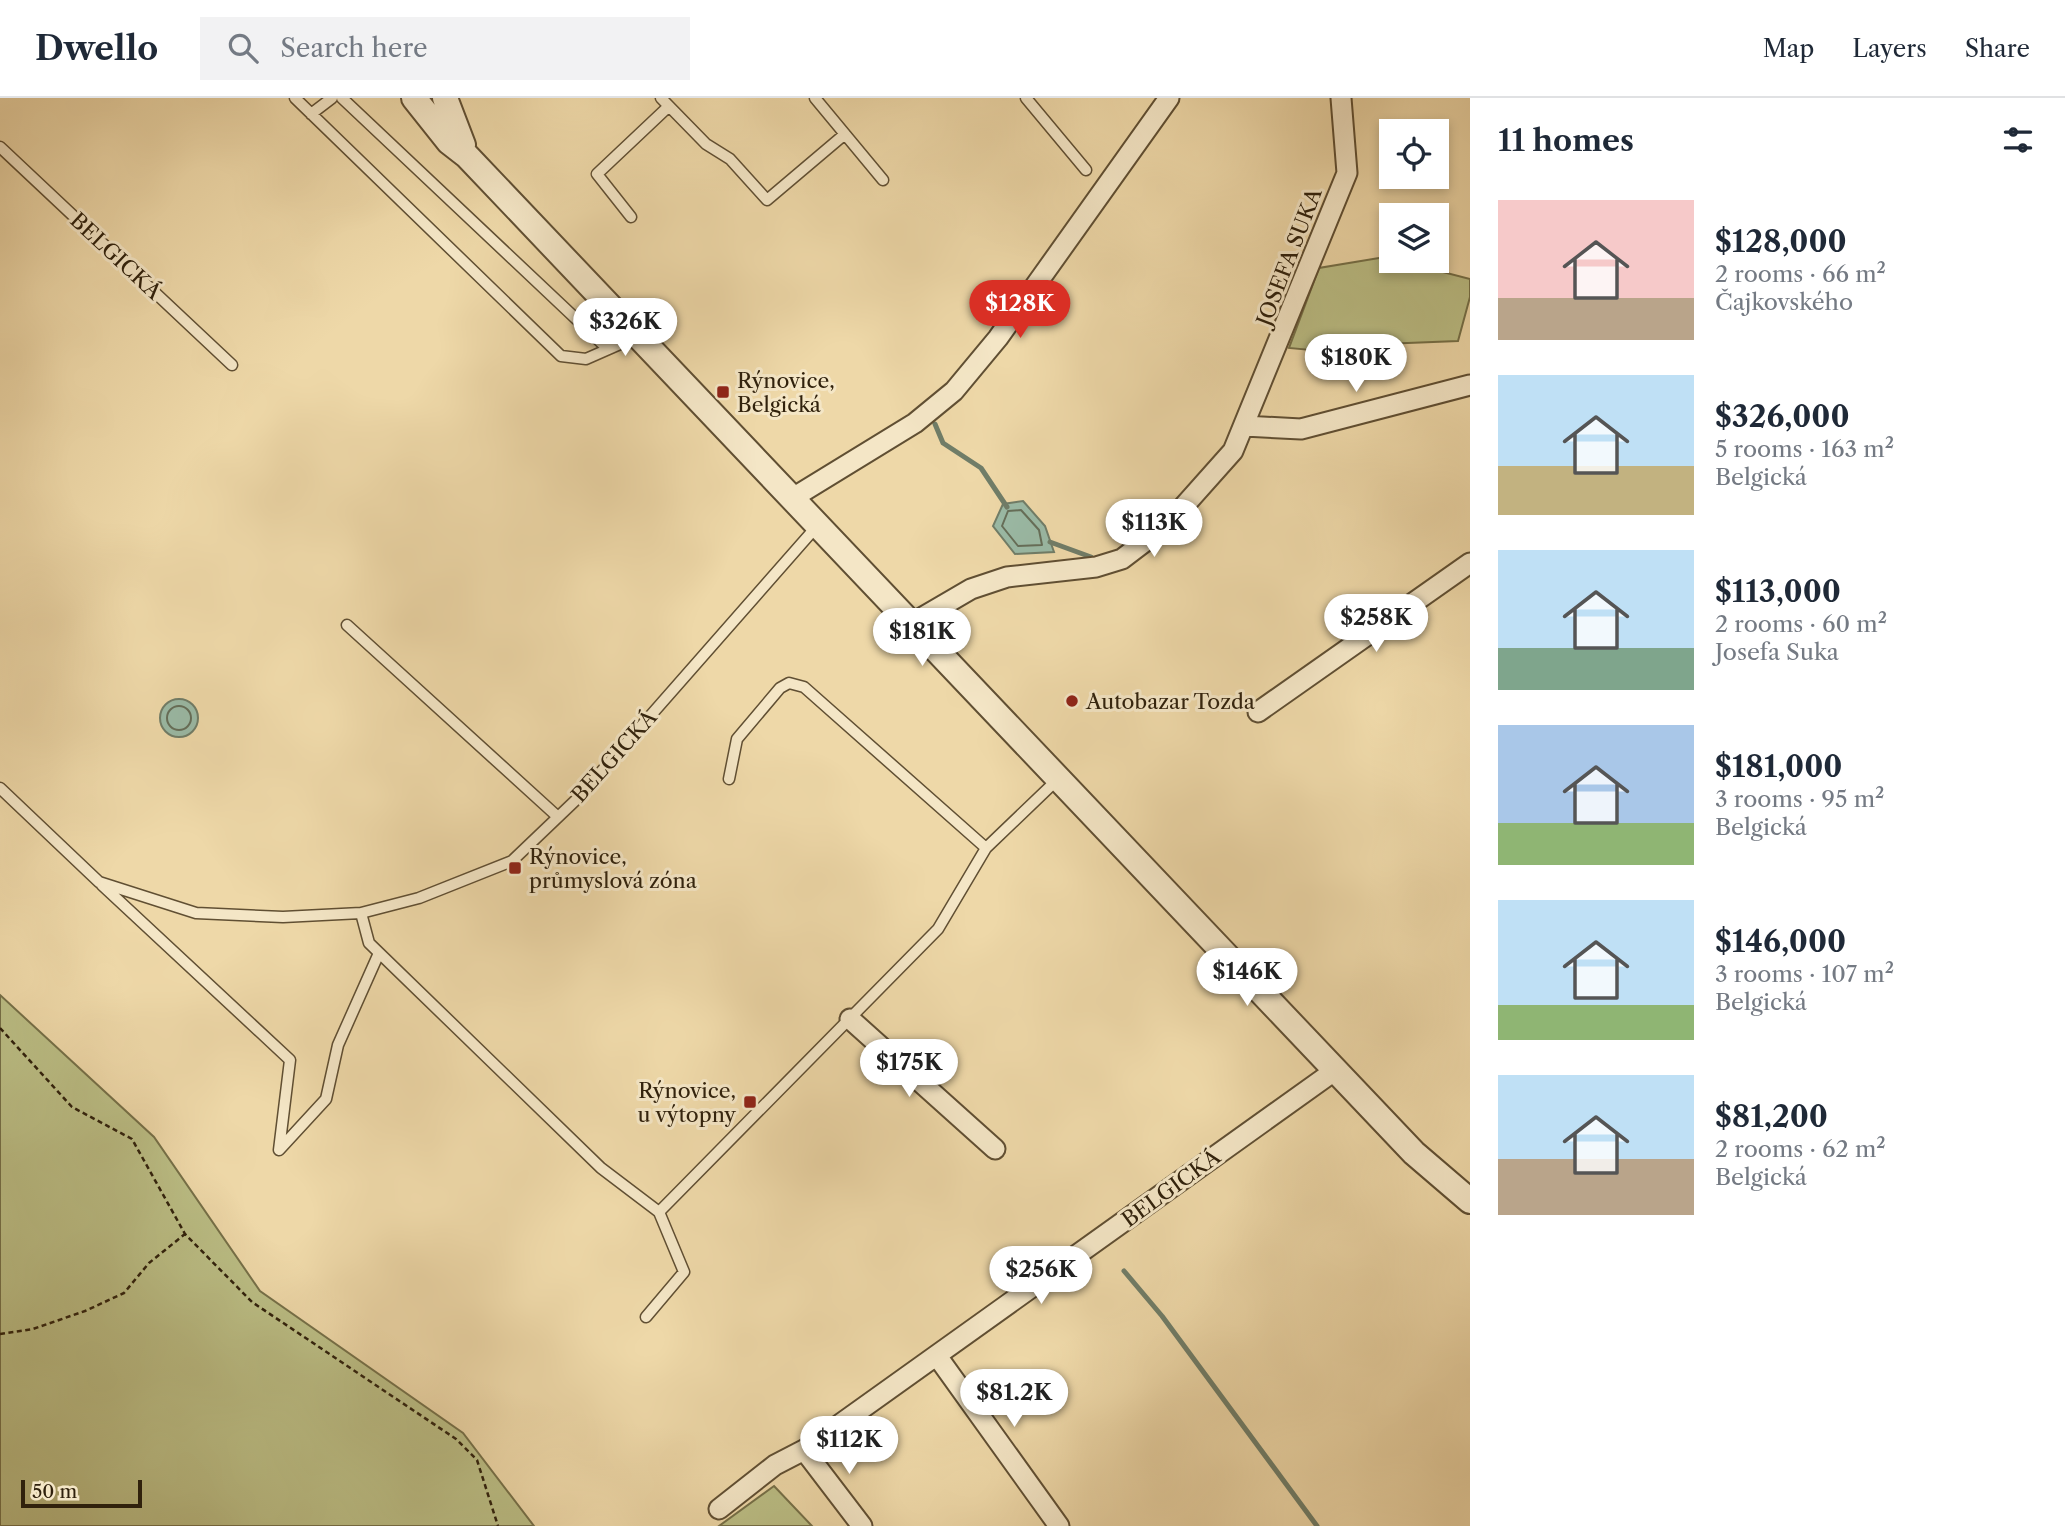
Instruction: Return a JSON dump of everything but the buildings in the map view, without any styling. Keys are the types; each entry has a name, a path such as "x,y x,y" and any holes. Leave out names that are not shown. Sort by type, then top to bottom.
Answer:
{"street":[{"path":"414,98 449,142 467,156 636,337 1414,1153 1470,1201"},
{"path":"446,98 467,156"},
{"path":"791,499 915,423 954,391 998,338 1169,98"},
{"name":"JOSEFA SUKA","path":"911,624 971,589 1007,577 1067,572 1122,559 1168,524 1233,451 1347,173 1341,98"},
{"path":"1244,426 1301,429 1470,385"},
{"path":"1258,712 1470,563"},
{"path":"850,1019 995,1149"},
{"name":"BELGICKÁ","path":"719,1509 775,1465 804,1450 1336,1069"},
{"path":"937,1356 1059,1526"},
{"path":"804,1450 862,1526"}],"lane":[{"path":"295,98 561,356 586,359 636,337"},
{"path":"311,114 331,98"},
{"path":"342,98 608,349"},
{"path":"661,98 706,144 730,159 767,200 845,134"},
{"path":"815,98 883,180"},
{"path":"1026,98 1086,170"},
{"path":"631,217 597,174 668,107"},
{"name":"BELGICKÁ","path":"0,147 232,365"},
{"name":"BELGICKÁ","path":"0,788 99,881 196,914 283,918 361,913 419,898 512,861 558,817 817,526"},
{"path":"347,625 558,817"},
{"path":"729,779 737,739 780,688 789,683 804,687 986,848"},
{"path":"659,1212 938,929 986,848 1059,779"},
{"path":"99,881 290,1060 279,1150 326,1099 338,1045 379,953"},
{"path":"361,913 369,943 601,1168 659,1212 684,1272 646,1317"}],"path":[{"path":"0,1028 72,1107 132,1139 185,1234 252,1302 456,1439 477,1460 498,1526"},
{"path":"0,1334 33,1329 85,1311 124,1293 149,1264 185,1234"}],"green space":[{"path":"1379,258 1379,273 1447,273 1470,279 1470,297 1458,341 1357,345 1353,354 1289,348 1319,268"},
{"path":"0,995 154,1137 260,1291 463,1433 534,1526 0,1526"},
{"path":"774,1486 812,1526 719,1526"}],"water":[{"path":"1023,501 1045,526 1054,552 1015,554 993,526 1003,504"},
{"path":"179,699 193,704 198,718 193,732 179,737 165,732 160,718 165,704"}],"waterway":[{"path":"935,424 943,443 981,468 1007,507"},
{"path":"1050,542 1091,557"},
{"path":"1124,1271 1162,1316 1317,1526"}],"place":[{"name":"Rýnovice, Belgická","path":"723,392"},
{"name":"Autobazar Tozda","path":"1072,701"},
{"name":"Rýnovice, průmyslová zóna","path":"515,868"},
{"name":"Rýnovice, u výtopny","path":"750,1102"}]}
